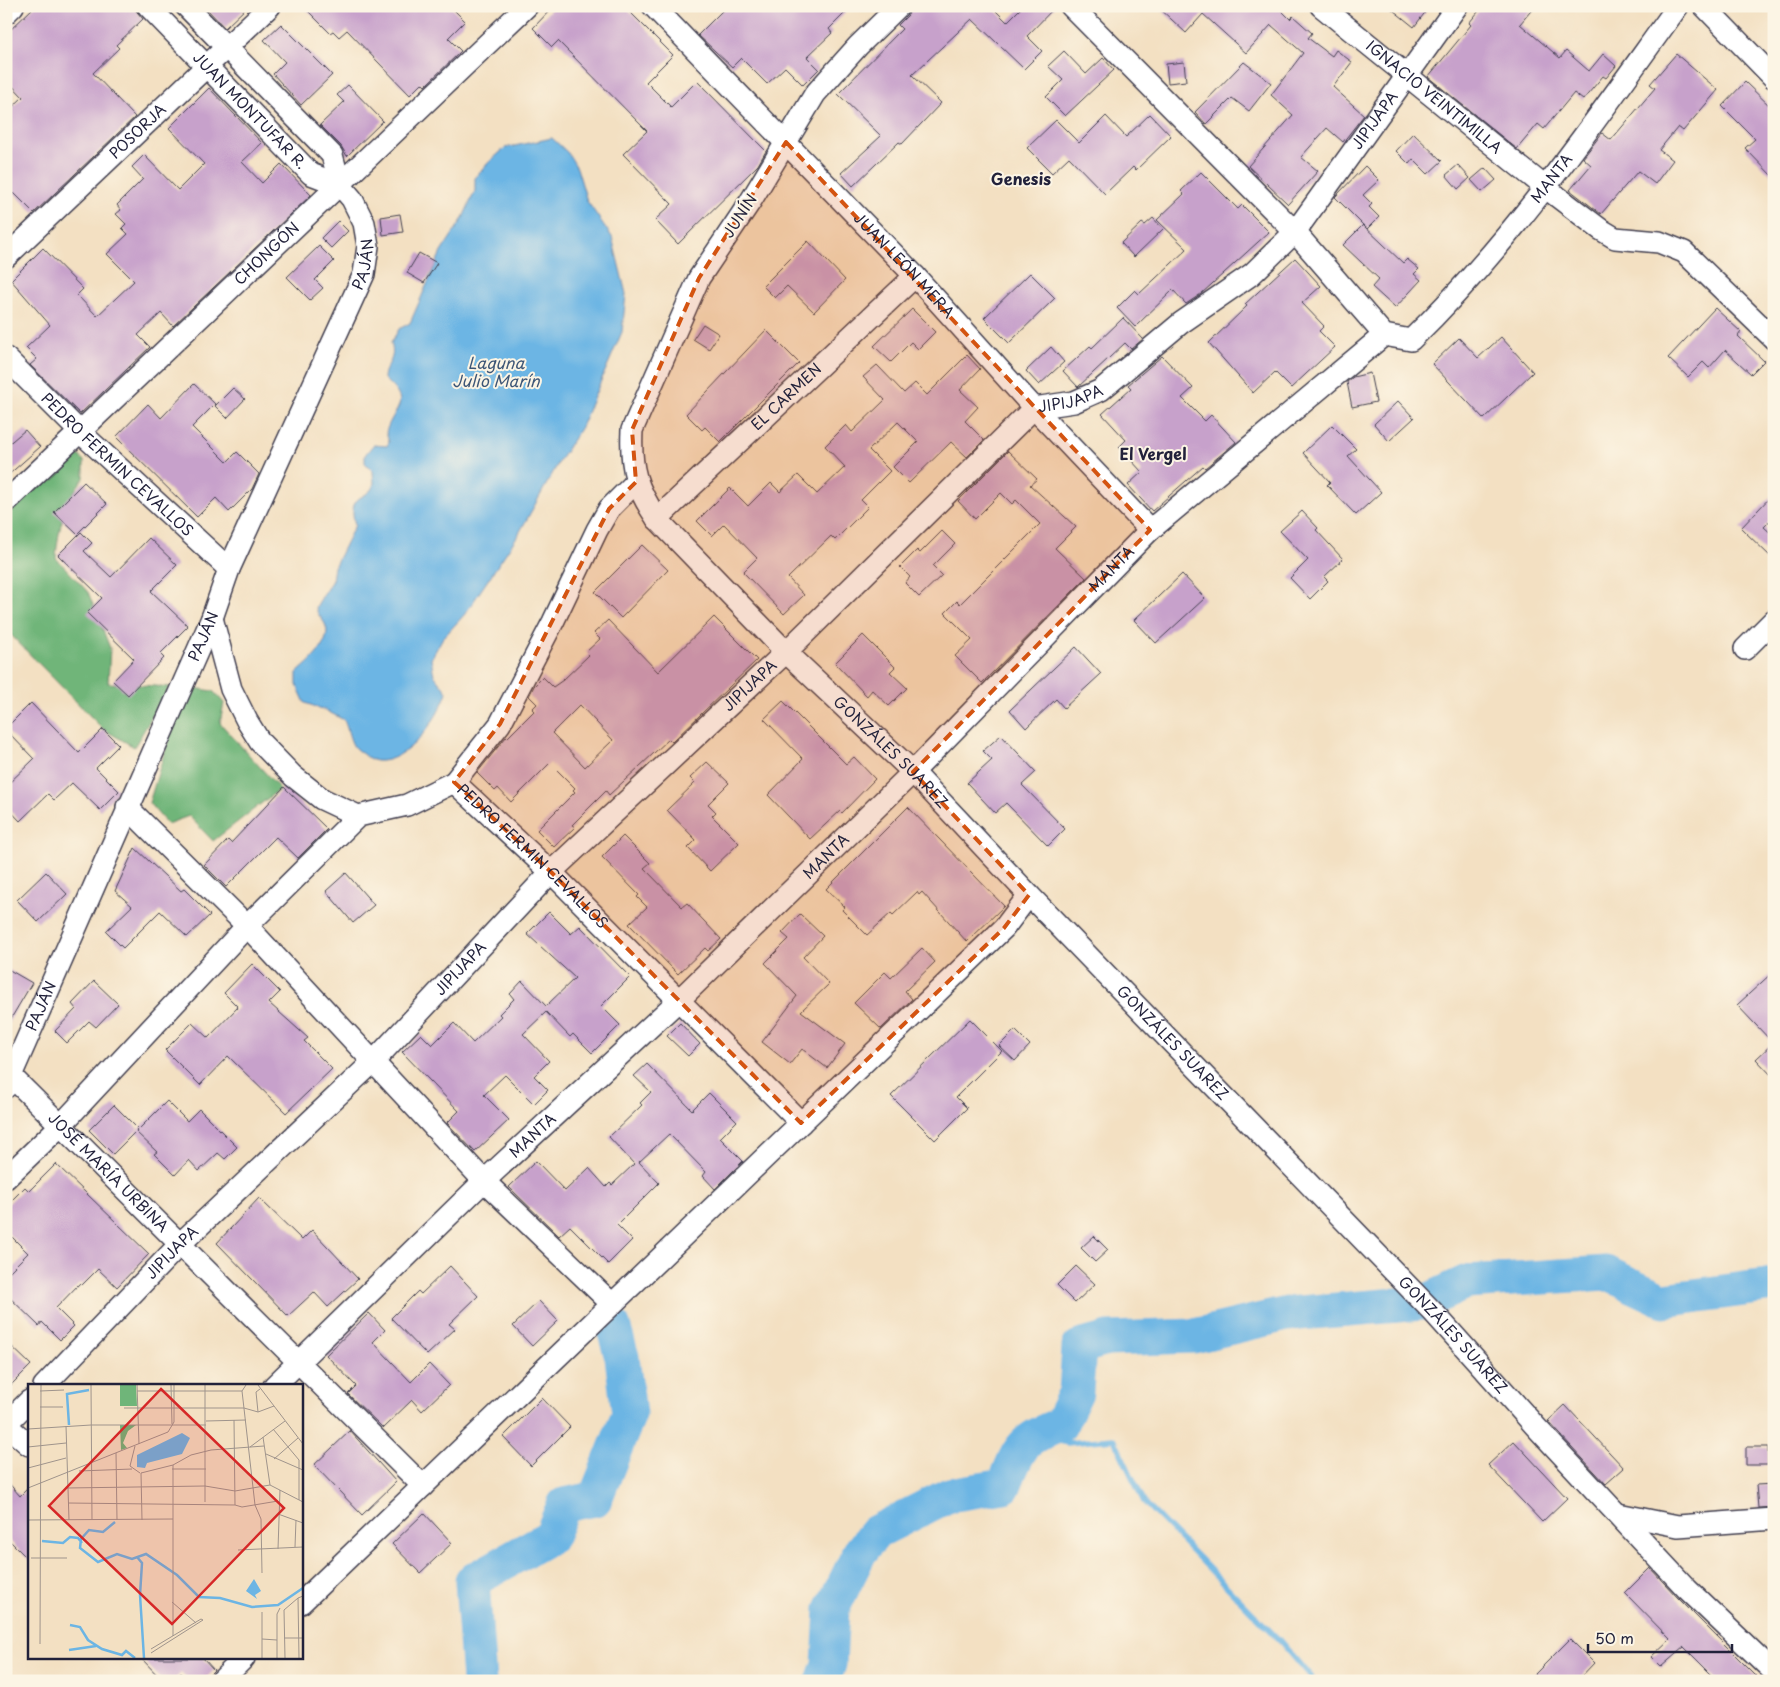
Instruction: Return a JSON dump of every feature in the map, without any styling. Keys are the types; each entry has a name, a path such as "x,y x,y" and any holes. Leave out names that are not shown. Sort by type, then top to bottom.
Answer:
{"street":[{"path":"6,13 13,6"},
{"name":"JUAN MONTUFAR R.","path":"148,6 311,174 340,185"},
{"name":"JUAN MONTUFAR R.","path":"186,6 332,155 340,185"},
{"name":"POSORJA","path":"6,257 270,6"},
{"name":"CHONGÓN","path":"6,502 527,6"},
{"name":"JUAN LEÓN MERA","path":"653,6 915,276 1034,408 1150,530"},
{"name":"JUNÍN","path":"631,454 632,430 700,278 815,94 899,6"},
{"path":"1070,6 1295,232 1384,335"},
{"name":"IGNACIO VEINTIMILLA","path":"1321,6 1546,188 1615,238 1659,242 1684,252 1774,339"},
{"name":"JIPIJAPA","path":"46,1384 180,1244 374,1061 550,872 786,652 1034,408 1074,402 1101,390 1181,323 1252,274 1295,232 1457,6"},
{"name":"MANTA","path":"276,1384 484,1181 678,1001 913,772 1150,530 1384,335 1411,340 1455,297 1546,188 1678,6"},
{"path":"1704,6 1774,78"},
{"name":"PAJÁN","path":"8,1078 212,618 229,569 364,274 368,246 364,223 352,199 340,185"},
{"name":"EL CARMEN","path":"657,519 915,276"},
{"name":"PEDRO FERMIN CEVALLOS","path":"6,358 80,432 229,569"},
{"name":"GONZÁLES SUAREZ","path":"631,454 636,482 643,498 657,519 786,652 913,772 1029,895 1434,1313 1536,1427 1687,1589 1774,1672"},
{"path":"454,782 500,724 554,622 597,530 609,509 636,482"},
{"path":"6,1178 61,1126 247,926 358,816 322,799 293,776 260,742 231,689 212,618"},
{"path":"1745,649 1774,620"},
{"name":"PEDRO FERMIN CEVALLOS","path":"358,816 407,804 454,782 550,872 801,1123"},
{"path":"127,807 247,926 484,1181 612,1304"},
{"path":"302,1602 1004,928 1029,895"},
{"name":"JOSÉ MARÍA URBINA","path":"8,1078 61,1126 423,1486"},
{"path":"28,1402 6,1425 28,1444"},
{"path":"1618,1514 1678,1526 1774,1519"},
{"path":"221,1681 242,1660"}],"highlighted area":[{"path":"786,142 1150,530 913,772 1029,895 1004,928 801,1123 551,872 454,782 500,724 609,509 636,482 632,430 699,278"}],"green space":[{"path":"74,450 84,461 84,478 67,505 61,526 56,558 88,592 110,648 108,683 170,687 134,747 103,729 6,630 6,516"},
{"path":"194,688 213,691 224,703 220,723 280,789 213,841 189,816 167,824 149,803 176,715"}],"water":[{"name":"Laguna Julio Marín","path":"552,138 568,153 577,168 587,201 612,237 626,294 622,332 581,427 560,460 518,535 465,614 442,639 431,659 434,675 447,692 437,714 410,747 388,760 376,761 368,758 354,747 344,720 325,710 305,703 297,685 297,673 318,652 326,638 325,624 318,614 316,607 332,580 334,567 355,525 353,514 356,501 372,489 374,483 373,471 365,463 365,455 373,445 387,446 389,442 386,432 400,400 398,394 384,379 392,355 391,343 399,329 410,323 441,252 462,220 475,191 475,178 505,148"}],"building":[{"path":"35,6 132,6 143,19 116,45 119,48 93,73 135,117 34,213 14,193 6,201 6,113 23,97 6,79 6,34"},
{"path":"204,6 248,6 225,28"},
{"path":"303,6 450,6 465,21 448,38 461,51 425,86 422,83 410,95 347,30 339,37 333,31 330,33"},
{"path":"554,6 624,6 673,55 646,82 671,107 697,81 766,151 758,165 678,244 655,220 672,204 623,154 647,131 558,41 552,47 533,28"},
{"path":"727,6 852,6 829,29 832,33 807,57 819,69 803,85 785,67 767,84 741,58 732,67 698,35"},
{"path":"911,6 991,6 1007,22 1023,6 1056,6 1027,36 1042,51 1024,69 972,19 912,75 941,103 902,144 899,142 853,186 841,173 881,136 838,94 902,29 898,25 908,15"},
{"path":"1157,6 1277,6 1290,19 1293,16 1312,33 1308,38 1332,56 1336,50 1352,62 1333,87 1364,115 1343,142 1327,128 1301,157 1318,171 1288,204 1248,166 1293,115 1271,95 1303,53 1271,25 1246,53 1203,14 1186,33"},
{"path":"1388,6 1430,6 1414,27"},
{"path":"1483,6 1535,6 1520,24 1560,58 1566,51 1589,71 1603,54 1616,66 1606,78 1603,76 1583,100 1574,93 1544,129 1538,124 1517,149 1428,77 1471,25 1469,23"},
{"path":"281,24 332,75 301,105 273,74 285,62 264,40"},
{"path":"1064,51 1086,74 1103,58 1114,70 1065,116 1046,97 1063,80 1048,66"},
{"path":"1676,54 1718,90 1683,131 1678,127 1659,150 1673,160 1655,184 1638,171 1601,214 1570,190 1591,165 1583,158 1602,133 1611,140 1655,88 1650,84"},
{"path":"1184,62 1186,81 1168,83 1166,64"},
{"path":"1244,62 1271,83 1249,111 1232,98 1206,124 1195,112"},
{"path":"1745,82 1774,110 1774,178 1745,148 1755,139 1722,106"},
{"path":"348,85 383,121 347,156 341,146 320,125 344,102 337,95"},
{"path":"209,88 262,143 242,162 262,183 281,164 311,195 173,326 161,313 138,335 150,347 80,414 30,365 37,359 26,348 50,325 11,280 43,248 83,289 77,295 97,316 134,281 107,254 128,234 122,228 126,224 116,214 121,210 117,205 143,179 132,167 144,155 178,190 204,164 169,128"},
{"path":"1150,114 1171,136 1136,170 1133,167 1105,194 1069,157 1052,173 1027,148 1056,120 1079,143 1106,116 1126,137"},
{"path":"1413,133 1442,161 1428,174 1413,159 1409,164 1396,151"},
{"path":"1458,165 1470,178 1458,189 1446,175"},
{"path":"1365,166 1379,180 1363,195 1372,204 1369,207 1379,217 1367,229 1335,197"},
{"path":"1485,168 1496,180 1482,192 1471,180"},
{"path":"1201,172 1238,209 1242,205 1269,232 1201,294 1186,304 1173,290 1135,327 1117,308 1135,290 1139,294 1187,249 1157,220 1184,194 1181,191"},
{"path":"400,214 403,232 383,235 381,217"},
{"path":"1153,218 1163,229 1134,257 1121,243 1142,223 1145,225"},
{"path":"338,221 348,231 331,248 321,238"},
{"path":"1363,225 1403,263 1407,259 1419,269 1414,274 1421,280 1395,308 1372,287 1379,279 1343,245"},
{"path":"808,241 845,280 814,312 787,286 775,298 763,286"},
{"path":"319,246 334,261 315,280 323,288 310,300 287,277"},
{"path":"419,253 437,263 424,283 407,273"},
{"path":"1295,258 1321,286 1302,303 1324,326 1319,331 1335,347 1291,388 1275,372 1253,393 1209,343 1247,306 1245,304"},
{"path":"1030,273 1055,298 1009,343 984,318"},
{"path":"1715,308 1741,332 1738,336 1764,361 1751,374 1725,350 1709,368 1703,362 1688,377 1668,358"},
{"path":"912,309 935,332 918,349 911,342 891,362 874,346"},
{"path":"1123,318 1143,339 1131,349 1125,343 1078,387 1063,371 1090,346 1092,348"},
{"path":"703,324 719,334 709,349 693,339"},
{"path":"766,330 799,363 720,442 705,427 702,430 686,414"},
{"path":"1501,337 1533,372 1484,419 1432,364 1459,338 1478,358"},
{"path":"1051,347 1064,362 1039,385 1026,371"},
{"path":"967,355 980,369 960,390 978,407 965,421 984,440 967,457 951,442 909,483 893,467 918,442 898,422 869,450 890,471 861,500 868,507 835,540 831,536 788,578 804,595 784,614 743,572 757,558 724,524 712,536 697,521 730,488 748,506 771,483 780,492 798,475 817,494 845,467 825,446 846,425 852,432 885,400 863,377 877,365 904,393 915,383 927,395"},
{"path":"1162,356 1193,388 1182,398 1205,421 1211,415 1236,442 1205,468 1203,466 1152,511 1128,485 1142,472 1119,447 1126,440 1102,414 1131,388 1128,385"},
{"path":"1370,373 1376,402 1352,407 1347,382 1353,377"},
{"path":"194,384 215,404 192,427 227,462 237,452 259,474 252,489 229,512 216,498 197,517 116,437 148,404 161,418"},
{"path":"233,388 245,399 227,418 215,406"},
{"path":"1398,401 1414,418 1389,441 1374,424"},
{"path":"1332,425 1356,449 1348,456 1381,492 1356,515 1327,485 1330,482 1303,453"},
{"path":"25,430 40,447 6,477 6,446"},
{"path":"1008,451 1037,479 1030,485 1076,527 1055,548 1086,578 982,683 955,656 972,640 945,613 957,601 960,604 1040,524 1016,500 1012,504 1001,493 975,519 958,501"},
{"path":"84,482 107,504 77,534 54,512"},
{"path":"1774,493 1774,517 1764,527 1774,536 1774,560 1741,528"},
{"path":"1302,511 1318,528 1316,530 1343,559 1324,577 1328,581 1310,599 1290,578 1308,560 1280,531"},
{"path":"942,531 955,544 933,566 942,575 919,597 905,583 910,577 900,567 917,550 920,553"},
{"path":"81,532 92,543 84,551 111,577 149,538 177,565 151,591 188,626 160,654 164,658 128,695 113,681 134,659 87,613 102,598 58,555"},
{"path":"642,545 668,570 621,618 595,592"},
{"path":"1182,574 1205,598 1156,643 1134,620"},
{"path":"714,617 757,660 672,742 669,739 609,795 606,791 572,825 575,827 554,847 537,830 575,792 573,790 575,788 550,763 511,802 498,788 495,791 477,773 506,737 534,711 532,709 537,704 529,696 534,686 543,677 553,687 563,680 589,655 586,652 600,639 594,633 608,620 658,672","holes":["580,705 613,740 585,767 552,733"]},
{"path":"863,635 895,667 890,672 907,688 889,706 872,690 867,696 835,663"},
{"path":"1076,647 1101,674 1064,708 1056,699 1026,728 1010,710"},
{"path":"783,701 846,764 854,757 875,779 842,813 840,811 810,839 768,795 803,759 764,719"},
{"path":"31,703 79,753 103,729 119,745 96,768 119,791 100,810 72,783 54,800 48,794 20,821 6,806 6,786 34,759 6,728"},
{"path":"1001,735 1036,772 1022,785 1065,829 1048,846 1006,803 995,813 967,783 992,760 983,751"},
{"path":"707,762 729,783 708,804 716,812 712,816 739,843 710,871 688,848 696,840 667,810 695,783 690,778"},
{"path":"284,787 327,829 298,858 276,837 226,887 204,865 228,840 231,843"},
{"path":"908,807 1004,906 967,942 922,892 919,895 917,892 893,915 891,913 867,935 842,910 845,907 826,889"},
{"path":"623,836 650,863 644,868 682,907 687,903 721,939 708,951 705,948 678,974 629,924 647,907 637,897 639,895 602,857"},
{"path":"135,848 181,891 184,889 210,915 187,937 160,911 123,948 106,931 132,906 115,891"},
{"path":"46,872 67,894 38,922 17,900"},
{"path":"346,873 374,905 353,923 326,891"},
{"path":"549,912 571,934 580,926 630,977 601,1006 620,1025 592,1053 573,1034 570,1037 546,1012 523,1034 549,1061 534,1076 548,1090 534,1104 505,1075 484,1095 509,1120 475,1152 447,1123 459,1111 402,1052 421,1034 432,1045 454,1023 473,1043 501,1016 499,1014 514,999 510,994 522,981 546,1006 575,978 527,934"},
{"path":"800,914 823,936 803,957 829,984 801,1011 845,1044 827,1068 802,1049 790,1064 762,1042 797,996 765,963 789,939 782,933"},
{"path":"922,948 935,962 905,991 912,999 881,1029 854,1003 885,972 891,978"},
{"path":"252,964 280,992 269,1003 308,1038 304,1041 332,1069 286,1113 228,1056 200,1085 165,1050 192,1023 208,1038 238,1007 224,993"},
{"path":"6,968 32,983 6,1027"},
{"path":"1774,971 1774,1078 1756,1059 1773,1043 1737,1005"},
{"path":"94,981 118,1004 96,1027 89,1021 67,1043 55,1031 76,1009 72,1004"},
{"path":"970,1019 1002,1051 956,1097 967,1108 935,1140 891,1096"},
{"path":"680,1023 700,1044 688,1056 667,1036"},
{"path":"1015,1030 1030,1045 1015,1061 999,1046"},
{"path":"647,1064 692,1110 709,1093 737,1121 720,1138 743,1161 715,1189 703,1176 706,1172 669,1134 639,1162 659,1183 617,1225 632,1240 608,1264 570,1226 559,1236 509,1187 536,1161 565,1191 589,1168 606,1187 610,1183 612,1185 634,1164 609,1137 642,1105 640,1103 651,1092 634,1076"},
{"path":"167,1101 187,1121 199,1109 237,1147 225,1159 218,1153 199,1171 189,1160 175,1175 154,1154 157,1152 136,1132"},
{"path":"114,1105 138,1129 113,1154 89,1130"},
{"path":"56,1164 149,1254 117,1287 98,1269 82,1285 80,1283 56,1308 74,1326 60,1340 42,1322 39,1326 6,1294 6,1275 28,1253 6,1231 6,1206 25,1187 29,1191"},
{"path":"259,1198 302,1240 312,1230 358,1279 328,1307 314,1292 288,1316 217,1243"},
{"path":"1094,1236 1108,1250 1095,1262 1081,1248"},
{"path":"450,1266 478,1296 449,1324 455,1329 427,1355 391,1318 418,1291 421,1294"},
{"path":"1076,1266 1095,1284 1075,1303 1057,1285"},
{"path":"539,1301 558,1321 532,1346 513,1326"},
{"path":"369,1313 385,1330 373,1342 411,1382 429,1364 449,1385 422,1411 412,1400 383,1428 348,1394 356,1386 326,1355"},
{"path":"6,1341 31,1365 6,1390"},
{"path":"542,1398 570,1427 531,1466 503,1437"},
{"path":"1565,1405 1624,1468 1606,1484 1548,1421"},
{"path":"350,1431 396,1482 362,1515 314,1465"},
{"path":"1514,1441 1567,1498 1542,1522 1488,1465"},
{"path":"1746,1447 1768,1447 1768,1465 1746,1465"},
{"path":"6,1480 20,1496 28,1488 28,1559 6,1537"},
{"path":"1774,1484 1774,1507 1758,1508 1756,1485"},
{"path":"424,1513 452,1543 420,1573 392,1544"},
{"path":"1650,1568 1761,1681 1718,1681 1684,1647 1661,1667 1651,1657 1670,1639 1625,1593"},
{"path":"1570,1639 1594,1663 1577,1681 1528,1681"},
{"path":"143,1660 205,1660 214,1670 203,1681 189,1681 181,1673 173,1681 163,1681"}],"waterway":[{"path":"823,1681 829,1664 832,1609 860,1552 876,1532 949,1495 1004,1486 1013,1463 1023,1447 1036,1436 1060,1425 1076,1392 1079,1347 1108,1339 1194,1336 1287,1314 1423,1303 1467,1282 1606,1273 1664,1300 1774,1285"},
{"path":"479,1681 472,1581 551,1536 564,1505 595,1499 629,1414 622,1357 613,1326"},
{"path":"1035,1434 1067,1443 1114,1439 1144,1502 1281,1642 1314,1681"}],"district":[{"name":"Genesis","path":"1021,179"},
{"name":"El Vergel","path":"1153,454"}]}
